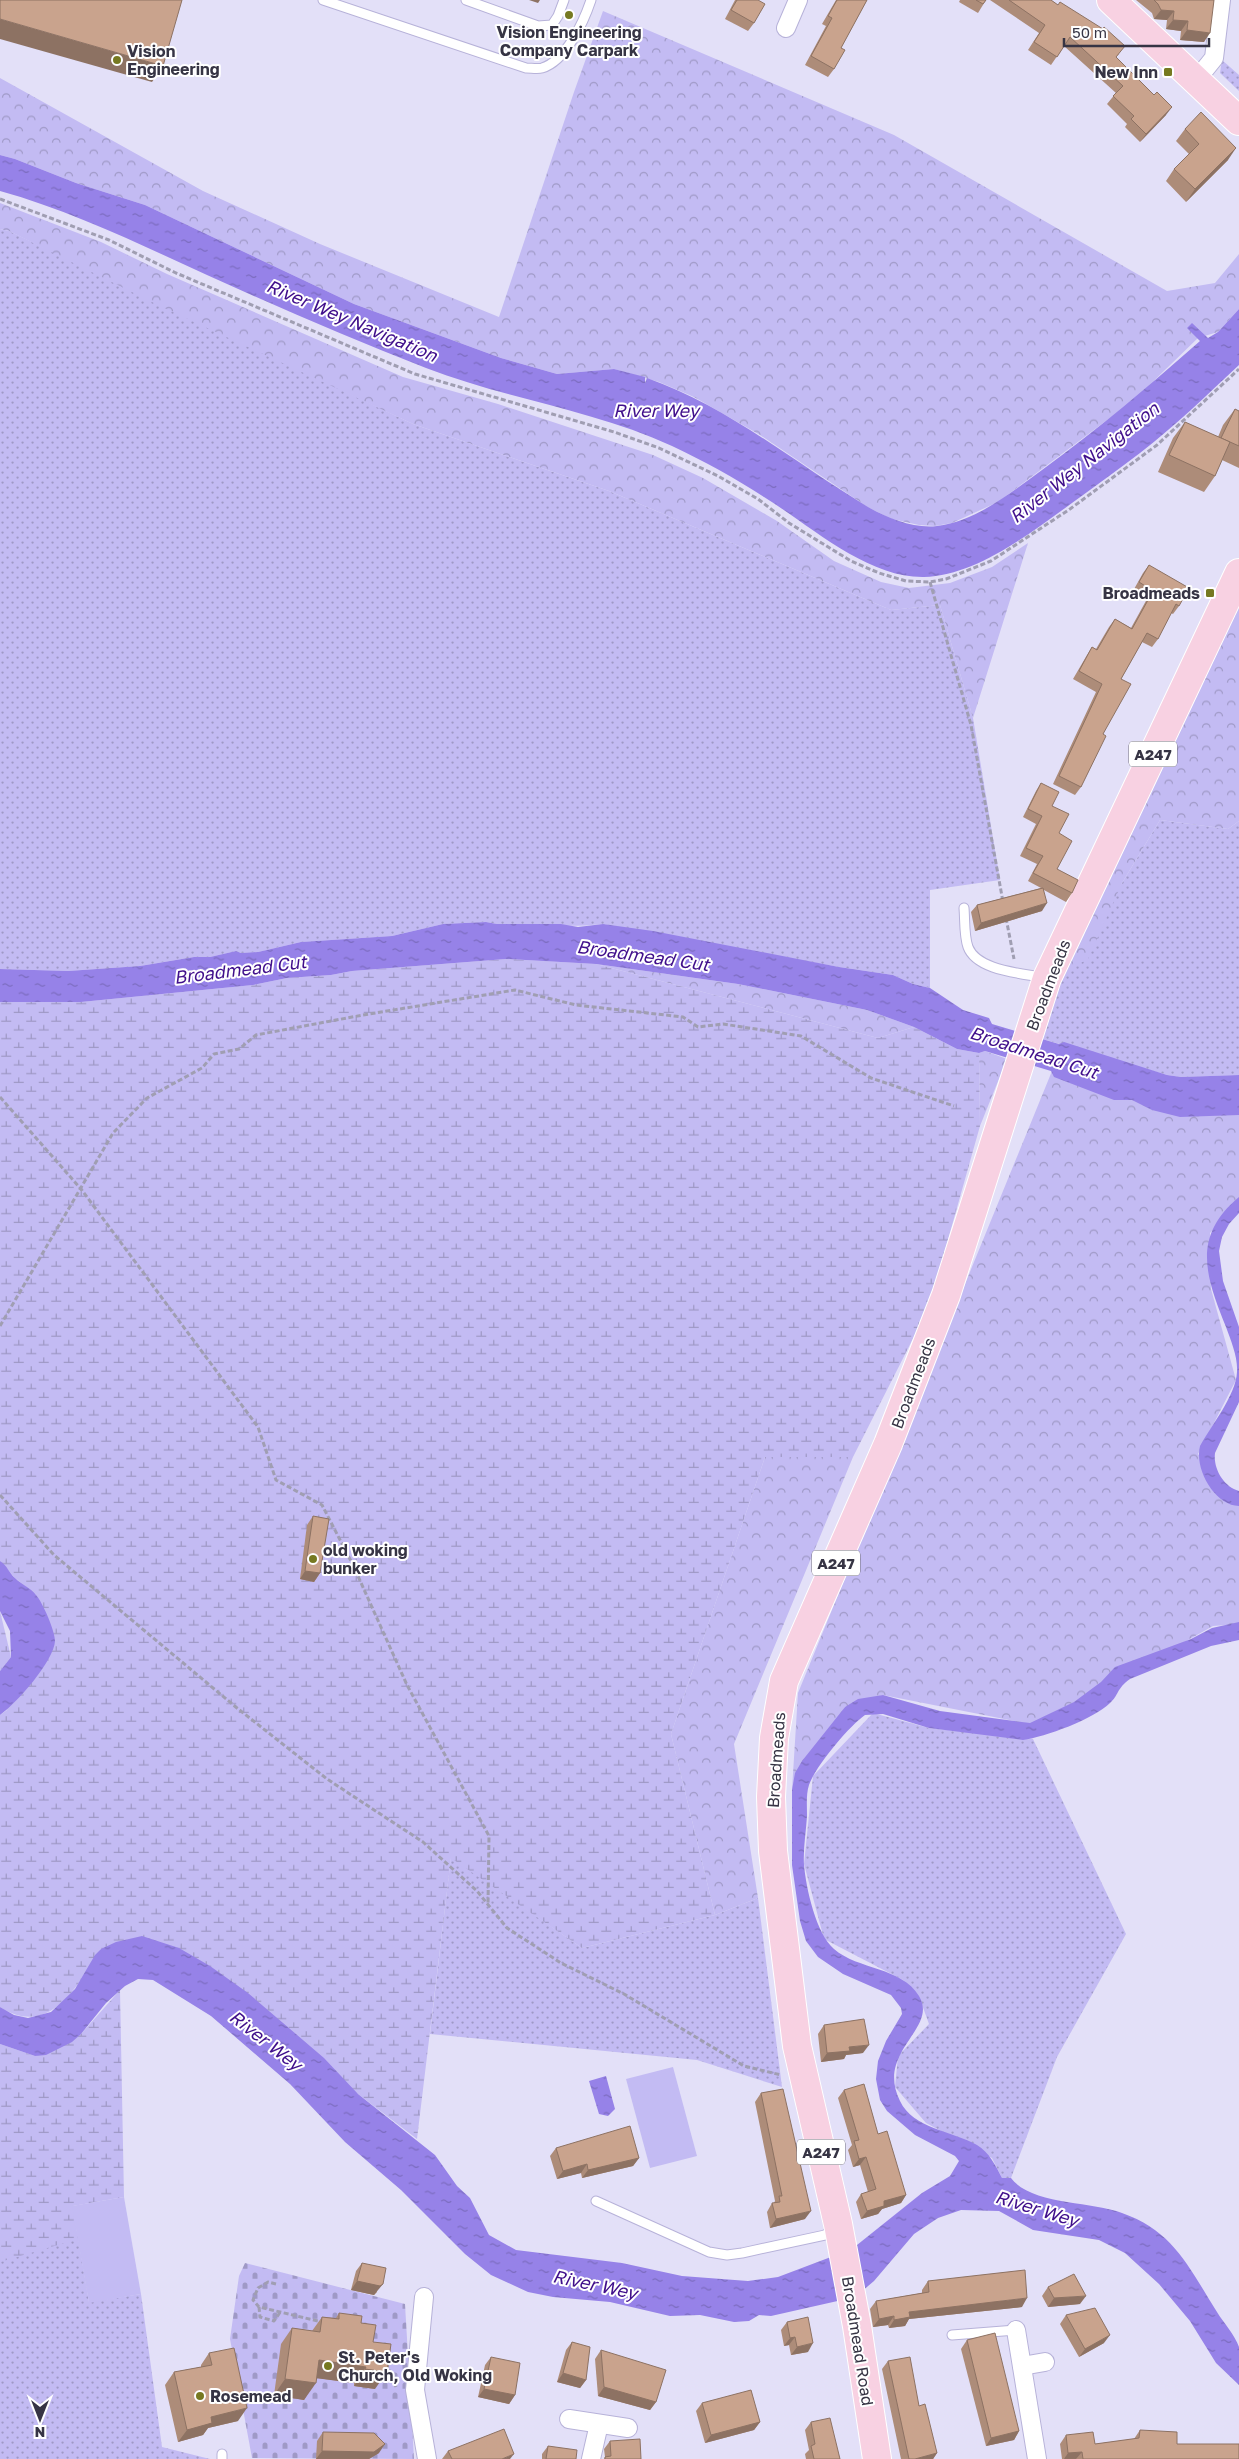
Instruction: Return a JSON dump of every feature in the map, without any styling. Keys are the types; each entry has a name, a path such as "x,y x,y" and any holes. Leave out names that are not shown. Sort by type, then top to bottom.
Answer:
{"main road":[{"path":"1111,0 1197,79 1239,121"},
{"name":"Broadmeads","path":"838,2224 797,2046 773,1851 771,1797 774,1738 784,1682 888,1444 926,1349 976,1207 994,1140 1047,978 1239,573"},
{"name":"Broadmead Road","path":"838,2224 855,2311 878,2459"}],"street":[{"path":"786,28 798,0"},
{"path":"1197,79 1214,58 1221,0"},
{"path":"424,2297 415,2390 427,2459"},
{"path":"1016,2330 1037,2459"},
{"path":"1022,2366 1045,2362"},
{"path":"569,2419 628,2428"},
{"path":"591,2459 599,2424"}],"lane":[{"path":"324,0 526,68 542,68 563,54 583,24 591,0"},
{"path":"466,0 538,26 546,26 552,25 556,20 564,0"},
{"path":"964,908 967,946 974,958 985,965 1047,978"},
{"path":"596,2201 709,2252 727,2254 825,2234 838,2224"},
{"path":"952,2335 1016,2330"}],"path":[{"path":"0,199 109,240 176,273 415,374 614,432 659,448 718,476 851,561 879,573 906,581 930,582 946,579 991,561 1070,509 1157,445 1239,370"},
{"path":"930,582 971,725 1004,905"},
{"path":"1006,915 1016,972"},
{"path":"0,1326 113,1133 147,1098 202,1068 214,1054 238,1048 256,1035 515,990 576,1005 683,1017 698,1027 723,1024 802,1036 871,1078 954,1106"},
{"path":"0,1098 80,1189 258,1427 276,1480 322,1505 353,1565 408,1685 489,1836 488,1904"},
{"path":"0,1495 54,1556 236,1708 327,1779 423,1842 477,1891 507,1928 561,1963 624,1994 744,2066 780,2075"},
{"path":"276,2284 268,2282 258,2288 253,2300 258,2307 260,2317 274,2321 281,2311"},
{"path":"258,2307 324,2322"},
{"path":"382,2358 398,2391"}],"green space":[{"path":"603,11 894,135 1167,291 1215,283 1239,254 1239,309 1218,332 1198,338 1135,399 998,502 952,523 935,526 919,525 892,519 869,508 760,435 694,397 659,382 614,369 557,374 501,358 354,304 145,205 76,183 0,155 0,78 203,191 320,244 499,317"},
{"path":"1222,60 1239,75 1239,91 1220,73"},
{"path":"0,203 101,242 167,274 403,377 498,404 653,455 703,478 777,521 834,561 881,582 909,588 950,583 992,567 1028,543 973,718 940,605 891,610 609,491 413,424 160,306 9,231 0,229"},
{"path":"0,229 9,231 413,424 609,491 891,610 940,605 973,718 1000,880 930,890 930,988 913,984 893,975 603,924 563,926 486,922 443,924 392,936 301,942 258,952 241,953 236,951 210,957 194,957 140,966 68,971 0,969"},
{"path":"1239,594 1239,821 1228,829 1160,820 1122,883 1088,959 1060,974"},
{"path":"1160,820 1228,829 1239,821 1239,1075 1181,1077 1167,1075 1039,1038 1060,974 1122,883"},
{"path":"506,959 596,964 878,1038 914,1027 957,1049 979,1053 980,1126 929,1307 853,1457 765,1457 671,1734 715,1915 582,1948 451,1858 417,2139 358,2094 101,1949 72,1992 61,2004 48,2012 34,2016 18,2015 0,2007 0,1715 7,1710 36,1595 15,1578 0,1561 0,1002 81,1002 253,985 287,978 331,975 352,971"},
{"path":"596,964 738,984 867,1010 914,1027 878,1038"},
{"path":"985,1051 1007,1059 980,1126 979,1053"},
{"path":"1052,1071 1239,1111 1239,1203 1210,1233 1211,1289 1236,1380 1198,1454 1239,1504 1239,1624 1213,1626 1097,1691 1030,1724 883,1695 845,1707 792,1790 798,1693"},
{"path":"765,1457 853,1457 734,1744 758,1898 715,1915 671,1734"},
{"path":"0,1611 11,1657 0,1671"},
{"path":"873,1713 929,1728 1033,1739 1126,1934 1057,2057 1011,2178 1002,2178 992,2158 926,2123 895,2087 898,2056 929,2024 921,2002 903,1980 824,1939 804,1864 813,1776"},
{"path":"451,1857 582,1948 715,1915 758,1898 782,2087 697,2060 430,2034"},
{"path":"120,1990 124,2197 73,2206 78,2239 0,2262 0,2044 35,2056 81,2034"},
{"path":"673,2067 697,2156 650,2168 626,2079"},
{"path":"124,2197 141,2294 89,2303 72,2206"},
{"path":"77,2231 89,2302 141,2294 162,2447 210,2459 0,2459 0,2258"},
{"path":"245,2263 405,2304 414,2459 252,2458 230,2339 239,2276"}],"water":[{"name":"River Wey","path":"0,155 76,183 145,205 354,304 501,358 557,374 614,369 645,377 645,383 647,378 677,390 734,420 868,507 892,519 920,526 937,526 952,523 979,512 1005,497 1062,455 1162,375 1200,341 1187,328 1192,323 1208,338 1218,332 1239,309 1239,365 1153,443 1021,539 983,561 944,575 924,577 903,575 861,560 742,483 672,446 612,423 456,379 426,368 289,311 105,229 53,208 0,191"},
{"name":"Broadmead Cut","path":"486,922 497,924 561,924 578,927 603,924 653,931 839,967 893,975 913,984 930,988 963,1010 989,1018 992,1024 1059,1044 1064,1042 1167,1075 1181,1077 1239,1075 1239,1115 1180,1117 1152,1110 1132,1100 1114,1100 1054,1077 1051,1071 985,1051 979,1053 957,1049 914,1027 867,1010 738,984 596,964 506,959 352,971 331,975 287,978 253,985 81,1002 0,1002 0,969 68,971 140,966 194,957 210,957 236,951 241,953 258,952 301,942 392,936 443,924"},
{"path":"1239,1197 1239,1213 1229,1224 1222,1237 1219,1251 1223,1281 1239,1327 1239,1402 1215,1453 1215,1459 1218,1471 1224,1481 1239,1491 1239,1506 1222,1500 1208,1485 1200,1465 1199,1455 1200,1446 1228,1400 1236,1381 1237,1372 1234,1349 1213,1291 1207,1258 1214,1227 1224,1212"},
{"path":"0,1561 17,1580 31,1590 39,1599 51,1624 55,1641 48,1659 33,1681 15,1702 0,1715 0,1671 11,1657 10,1631 0,1611"},
{"path":"1239,1622 1239,1640 1211,1646 1130,1679 1103,1709 1069,1726 1032,1738 1023,1740 929,1728 883,1714 865,1715 833,1747 812,1777 807,1796 804,1859 805,1875 813,1910 822,1933 828,1942 844,1956 902,1979 919,1996 923,2008 921,2019 900,2055 895,2068 894,2083 900,2101 906,2110 924,2124 977,2145 989,2155 1002,2178 1011,2178 1020,2187 1032,2193 1047,2198 1109,2209 1140,2221 1155,2230 1179,2253 1235,2338 1239,2347 1239,2385 1216,2363 1190,2321 1159,2284 1125,2253 1099,2240 1033,2230 999,2211 961,2210 938,2218 914,2234 874,2281 861,2292 842,2300 771,2316 759,2315 749,2321 734,2322 700,2315 670,2316 610,2302 553,2297 528,2292 491,2275 465,2254 401,2190 345,2142 290,2084 211,2016 153,1980 138,1979 125,1986 106,2003 81,2034 72,2042 46,2055 35,2056 0,2044 0,2007 14,2015 28,2018 51,2012 75,1989 95,1955 101,1949 116,1942 142,1936 179,1948 210,1966 248,1993 324,2058 358,2094 435,2155 457,2186 470,2198 489,2235 516,2250 622,2263 682,2276 748,2281 778,2277 852,2249 922,2193 950,2176 959,2161 955,2156 915,2135 887,2111 880,2100 876,2079 878,2061 886,2041 902,2014 901,2008 891,1995 843,1974 818,1957 806,1941 800,1921 792,1865 792,1790 795,1773 802,1761 845,1707 858,1699 883,1695 940,1711 1030,1723 1074,1702 1101,1682 1115,1667 1191,1639 1212,1628"},
{"path":"606,2076 615,2109 608,2116 599,2114 589,2081"}],"building":[{"name":"Vision Engineering","path":"0,0 182,0 163,66 0,19"},
{"path":"737,0 758,0 765,4 754,23 731,10"},
{"path":"837,0 867,0 841,48 845,50 834,69 811,56 832,18 828,16"},
{"path":"976,0 986,0 983,4"},
{"path":"1009,0 1051,0 1058,5 1060,2 1103,29 1104,27 1125,46 1116,57 1154,95 1157,92 1172,107 1146,134 1131,119 1134,116 1113,96 1123,86 1070,37 1057,57 1034,42 1045,25"},
{"path":"1154,0 1214,0 1210,33 1187,30 1188,21 1173,20 1174,11 1161,10"},
{"path":"1201,112 1236,148 1195,189 1174,169 1199,144 1185,129"},
{"path":"1235,409 1239,411 1239,446 1221,438"},
{"path":"1185,422 1230,442 1215,476 1169,455"},
{"path":"1149,565 1189,588 1179,606 1176,604 1158,639 1147,633 1121,679 1131,684 1103,734 1106,736 1081,787 1059,776 1102,684 1079,671 1092,647 1097,650 1115,619 1132,629 1153,591 1139,582"},
{"path":"1041,783 1059,792 1052,806 1069,814 1059,833 1072,841 1057,869 1078,880 1072,893 1033,873 1043,856 1026,848 1042,816 1028,809"},
{"path":"1043,888 1047,903 981,923 977,905"},
{"path":"313,1516 329,1519 320,1573 305,1571"},
{"path":"864,2019 869,2045 849,2047 850,2051 827,2053 824,2025"},
{"path":"864,2084 878,2134 887,2131 906,2195 884,2201 884,2206 867,2211 861,2194 876,2189 866,2157 859,2159 854,2141 859,2140 844,2090"},
{"path":"783,2089 811,2211 776,2219 772,2203 780,2202 779,2196 782,2196 761,2093"},
{"path":"630,2126 639,2158 588,2170 587,2164 563,2171 556,2148"},
{"path":"362,2263 386,2268 383,2284 380,2286 357,2281"},
{"path":"1025,2270 1027,2298 909,2312 910,2317 894,2320 894,2316 879,2319 876,2301 929,2292 928,2281"},
{"path":"1074,2274 1086,2296 1054,2298 1048,2287"},
{"path":"1095,2308 1110,2335 1085,2349 1066,2315"},
{"path":"339,2313 362,2316 361,2323 376,2325 373,2342 391,2344 387,2372 319,2360 316,2383 285,2379 292,2328 320,2332 322,2317 339,2319"},
{"path":"808,2317 813,2343 797,2347 795,2337 790,2338 787,2322"},
{"path":"995,2333 1019,2431 991,2438 967,2340"},
{"path":"572,2342 590,2347 586,2380 563,2373"},
{"name":"Rosemead","path":"234,2348 247,2408 211,2417 212,2423 187,2430 174,2372 212,2365 209,2353"},
{"path":"601,2350 666,2370 656,2402 604,2387"},
{"path":"491,2357 520,2363 515,2395 484,2389"},
{"path":"910,2357 919,2406 925,2404 937,2453 915,2459 909,2459 888,2361"},
{"path":"751,2390 760,2422 711,2435 702,2403"},
{"path":"830,2418 840,2459 814,2459 811,2446 815,2444 811,2422"},
{"path":"504,2429 514,2454 502,2459 452,2459 448,2451"},
{"path":"1140,2430 1177,2432 1177,2444 1239,2444 1239,2459 1083,2459 1082,2452 1068,2453 1066,2435 1093,2432 1095,2444 1139,2438"},
{"path":"323,2432 374,2433 385,2444 374,2452 322,2451"},
{"path":"640,2439 641,2459 605,2459 605,2457 611,2456 610,2441"},
{"path":"548,2446 577,2450 576,2459 546,2459"}],"place":[{"name":"Vision Engineering Company Carpark","path":"569,15"},
{"name":"Vision Engineering","path":"117,60"},
{"name":"New Inn","path":"1168,72"},
{"name":"Broadmeads","path":"1210,593"},
{"name":"old woking bunker","path":"313,1559"},
{"name":"St. Peter's Church, Old Woking","path":"328,2366"},
{"name":"Rosemead","path":"200,2396"}],"water label":[{"name":"River Wey Navigation","path":"352,320"},
{"name":"River Wey Navigation","path":"1084,462"}]}
